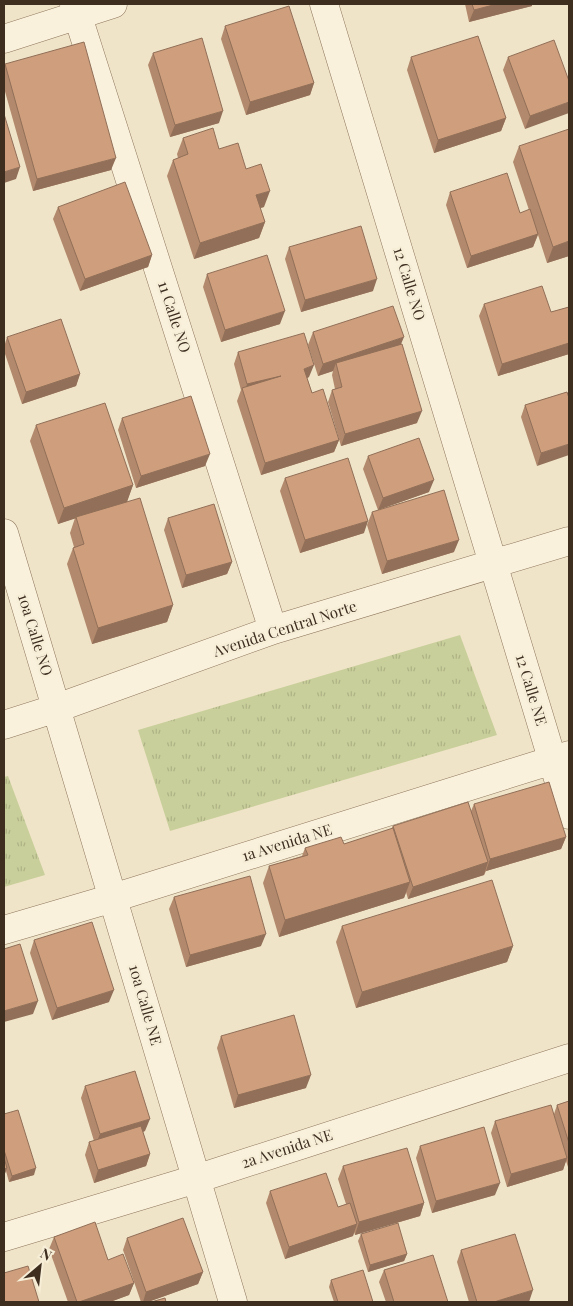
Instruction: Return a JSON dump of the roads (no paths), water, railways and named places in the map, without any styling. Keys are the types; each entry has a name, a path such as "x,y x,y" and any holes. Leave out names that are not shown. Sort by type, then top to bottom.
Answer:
{"street":[{"path":"4,39 76,9 113,4"},
{"name":"12 Calle NO","path":"324,4 493,564"},
{"name":"11 Calle NO","path":"76,9 273,630"},
{"name":"10a Calle NO","path":"4,533 57,708"},
{"name":"Avenida Central Norte","path":"4,725 57,708 273,630 569,542"},
{"name":"12 Calle NE","path":"493,564 561,758 569,815"},
{"name":"10a Calle NE","path":"57,708 233,1302"},
{"name":"1a Avenida NE","path":"4,930 113,898 561,758"},
{"name":"2a Avenida NE","path":"4,1237 196,1179 569,1058"}]}
